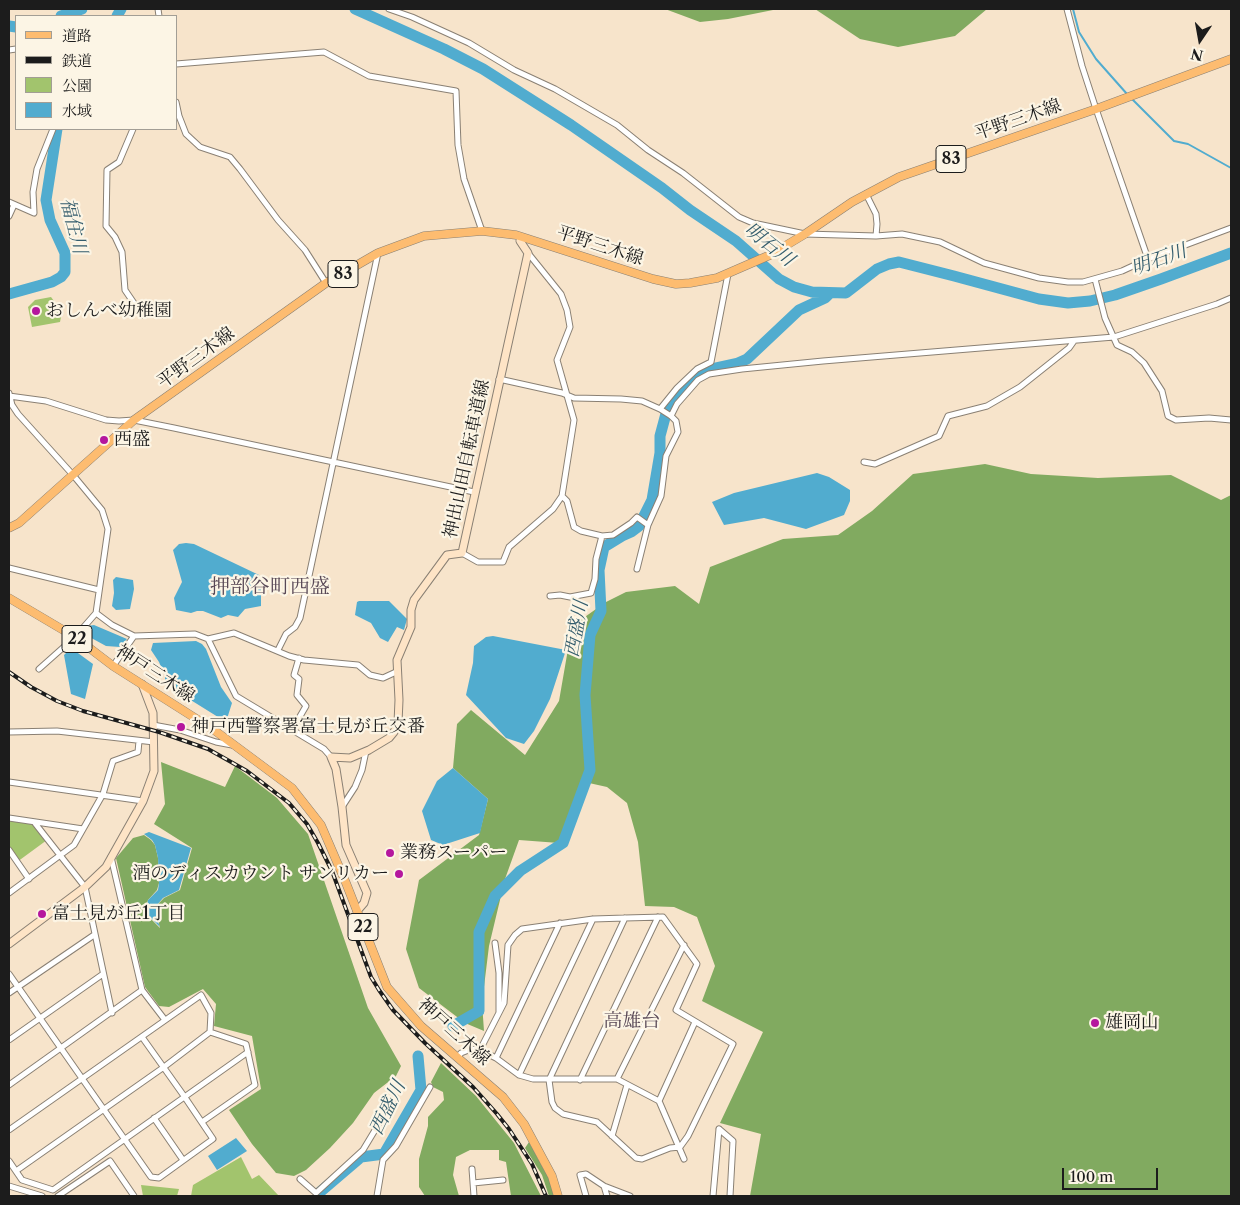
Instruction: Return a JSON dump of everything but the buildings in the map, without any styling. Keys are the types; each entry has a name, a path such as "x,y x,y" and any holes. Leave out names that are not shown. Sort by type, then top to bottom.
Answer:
{"main road":[{"name":"平野三木線","path":"9,528 19,523 134,420 326,283 378,253 424,236 482,231 518,238 676,284 690,284 717,278 770,255 866,194 900,177 1096,109 1231,59"},
{"path":"518,238 528,253"},
{"name":"神出山田自転車道線","path":"331,757 350,758 366,751 389,738 398,723 397,660 411,627 411,610 414,600 447,554 462,553 528,253"},
{"name":"神戸三木線","path":"9,598 75,637 113,666 235,745 292,788 321,825 359,909 387,987 421,1026 503,1097 524,1124 552,1176 558,1196"},
{"path":"9,944 84,888 106,867 143,801 154,771 154,713 142,684"},
{"path":"331,757 336,769 346,845 367,893 359,909"}],"street":[{"path":"389,9 412,17 469,43 514,70 555,89 617,125 739,217 753,223 805,234 876,236 902,234 940,242 984,263 1039,278 1068,282 1083,282 1122,271 1148,259 1231,228"},
{"path":"1068,9 1082,66 1148,259"},
{"path":"178,64 324,52 369,76 456,91 458,145 464,179 482,231"},
{"path":"178,108 186,134 200,148 230,157 278,220 306,250 326,283"},
{"path":"9,216 11,204 34,213 33,192 37,169 53,130"},
{"path":"133,130 119,162 107,170 106,226 115,236 122,252 125,290 142,315"},
{"path":"866,194 876,214 878,224 876,236"},
{"path":"278,650 286,634 295,627 300,618 378,253"},
{"path":"462,553 478,562 503,562 509,547 553,509 562,496 574,420 557,360 570,327 567,310 561,294 528,253"},
{"path":"660,409 697,369 711,362 728,274"},
{"path":"1095,279 1105,318 1117,345 1132,352 1144,363 1162,391 1168,416 1176,420 1209,418 1231,420"},
{"path":"671,416 677,404 698,380 709,374 823,361 1114,337 1231,298"},
{"path":"864,462 875,464 939,436 948,416 987,406 1020,387 1069,348 1074,341"},
{"path":"499,379 562,393 574,398 621,398 642,401 660,409 676,421 678,432 666,456 661,496 648,525 637,569"},
{"path":"39,669 75,637 96,613 108,528 102,510 73,474 18,414 12,405 9,395 46,401 106,420 134,420 474,492"},
{"path":"562,496 567,501 574,528 581,531 602,536 613,535 638,517 648,525"},
{"path":"550,596 570,597 591,593 596,579 596,559 602,536"},
{"path":"9,568 99,590"},
{"path":"96,613 112,625 134,636 194,634 208,639 234,633 299,658 358,665 370,676 382,678 396,672"},
{"path":"113,666 134,636"},
{"path":"208,639 236,696 324,749 331,757"},
{"path":"292,730 306,706 297,695 299,679 294,675 299,658"},
{"path":"154,725 180,730 216,742 235,745"},
{"path":"9,732 57,731 154,742"},
{"path":"9,893 74,845 102,794 114,761 138,752 139,741"},
{"path":"342,807 355,787 362,770 366,751"},
{"path":"9,782 143,801"},
{"path":"9,818 83,829"},
{"path":"34,822 84,888 112,1013"},
{"path":"9,850 29,879"},
{"path":"111,857 142,990 165,1020"},
{"path":"480,1050 504,1003 508,946 515,935 522,929 593,919 625,918 658,917 663,917 698,964 676,1010 732,1044 688,1136 680,1147 670,1148 642,1159 636,1158 596,1122 563,1114 555,1108 552,1102 549,1080 625,918"},
{"path":"580,1080 658,917"},
{"path":"519,1074 593,919"},
{"path":"496,1058 560,923"},
{"path":"9,993 94,935"},
{"path":"495,943 499,973 499,1013"},
{"path":"617,1079 684,945"},
{"path":"9,974 60,1050 104,1108 151,1177 159,1178 212,1139 142,1037"},
{"path":"9,1040 103,974"},
{"path":"9,1085 142,990"},
{"path":"9,1130 201,995 211,1013 210,1032 164,1067 16,1171"},
{"path":"659,1102 696,1022"},
{"path":"202,1122 255,1085 246,1044 210,1032"},
{"path":"458,1057 461,1053 471,1049 480,1050 496,1058 519,1074 532,1079 617,1079 659,1102 684,1158"},
{"path":"9,1161 22,1180 53,1190 248,1052"},
{"path":"612,1136 627,1085"},
{"path":"377,1196 383,1160 396,1146 430,1086"},
{"path":"300,1179 315,1195 363,1150 395,1097"},
{"path":"154,1118 183,1160"},
{"path":"713,1196 719,1129 733,1141 730,1196"},
{"path":"58,1196 110,1161 134,1196"},
{"path":"472,1169 474,1196"},
{"path":"586,1196 580,1175 586,1174 604,1186 630,1196"},
{"path":"473,1183 503,1180"},
{"path":"9,1186 31,1195 42,1196"},
{"path":"604,1186 607,1196"}],"green space":[{"path":"665,9 790,9 700,22"},
{"path":"815,9 987,9 955,36 898,47 860,39"},
{"path":"51,297 57,305 61,317 60,322 32,327 28,307 35,300"},
{"path":"985,464 1031,474 1098,478 1171,475 1221,500 1231,495 1231,1196 750,1196 761,1134 720,1123 763,1032 702,1001 715,966 697,917 674,907 645,906 638,842 627,803 607,787 589,783 559,843 519,840 505,879 489,946 482,1003 484,1031 465,1023 419,988 406,949 419,880 479,835 488,799 453,768 457,724 471,710 525,755 559,701 572,626 606,602 626,592 675,586 699,604 710,567 783,539 838,535 872,511 913,474"},
{"path":"161,762 225,787 235,766 277,798 308,834 368,1008 401,1066 396,1076 374,1093 353,1123 330,1148 306,1170 294,1176 276,1173 252,1144 229,1110 261,1089 252,1036 214,1026 216,1004 203,989 169,1007 159,1006 145,987 116,858 133,838 144,835 155,845 158,858 159,883 157,890 148,900 145,910 146,914 160,928 156,912 157,905 164,898 180,890 192,848 154,824 165,804"},
{"path":"9,818 34,822 47,840 17,862 9,850"},
{"path":"441,1063 476,1096 514,1143 541,1196 511,1196 506,1162 499,1160 499,1150 470,1150 456,1157 453,1175 459,1196 425,1196 419,1187 419,1159 428,1126 428,1117 444,1100 443,1092 433,1087 431,1082"},
{"path":"529,1142 549,1179 554,1196 549,1196 542,1175 525,1148"},
{"path":"241,1157 252,1179 259,1175 279,1196 191,1196 193,1185"},
{"path":"141,1185 179,1189 177,1196 143,1196"}],"water":[{"path":"817,473 829,477 850,490 850,501 844,515 806,529 764,518 724,525 712,502 734,493"},
{"path":"179,544 194,544 259,575 261,582 261,606 245,609 238,617 228,615 221,618 203,611 191,613 176,610 174,598 182,582 173,550"},
{"path":"116,577 133,580 134,589 130,609 116,610 112,606 113,580"},
{"path":"389,601 407,619 404,630 397,627 388,642 380,638 371,623 355,615 357,602"},
{"path":"94,625 127,639 120,647 106,646 84,634 84,630 88,626"},
{"path":"493,636 566,650 550,699 534,731 524,744 506,738 466,695 473,663 474,646 486,637"},
{"path":"196,641 206,649 221,687 232,703 226,722 165,684 165,676 151,650 153,643"},
{"path":"71,648 93,664 85,699 71,694 64,655"},
{"path":"453,768 488,799 480,833 443,845 431,840 422,811 437,781"},
{"path":"149,832 191,848 179,890 163,898 157,905 156,917 160,927 147,914 146,910 148,900 158,890 159,883 158,858 155,845 144,834"},
{"path":"236,1138 247,1151 217,1170 208,1156"}],"waterway":[{"name":"明石川","path":"64,15 82,9"},
{"name":"福住川","path":"118,15 121,9"},
{"name":"明石川","path":"355,9 444,49 483,69 571,125 662,188 690,210 736,241 779,279 794,287 812,292 846,293 877,269 899,262 1039,299 1068,303 1090,301 1115,295 1231,253"},
{"path":"1073,9 1079,32 1096,59 1127,94"},
{"name":"明石川","path":"9,26 15,27"},
{"path":"1132,99 1174,141 1188,144 1231,168"},
{"name":"福住川","path":"9,294 52,282 61,277 65,272 65,253 50,220 46,200 57,130"},
{"name":"西盛川","path":"453,1026 479,1011 479,932 495,896 520,871 563,843 590,770 585,695 590,635 601,611 599,570 604,547 639,526 652,500 660,453 660,436 667,410 679,393 695,376 706,370 738,363 747,359 799,310 825,298 830,293"},
{"name":"西盛川","path":"319,1196 320,1192 361,1157 384,1154 421,1090 418,1056"}],"railway":[{"path":"9,672 57,701 83,711 159,732 208,749 247,771 289,803 307,824 332,871 371,977 379,990 393,1010 425,1043 473,1087 497,1114 532,1164 546,1196"}],"place":[{"name":"おしんべ幼稚園","path":"36,311"},
{"name":"西盛","path":"104,440"},
{"name":"神戸西警察署富士見が丘交番","path":"181,727"},
{"name":"業務スーパー","path":"390,853"},
{"name":"酒のディスカウント サンリカー","path":"399,874"},
{"name":"富士見が丘1丁目","path":"42,914"},
{"name":"雄岡山","path":"1095,1023"}],"district":[{"name":"押部谷町西盛","path":"270,587"},
{"name":"高雄台","path":"632,1022"}]}
